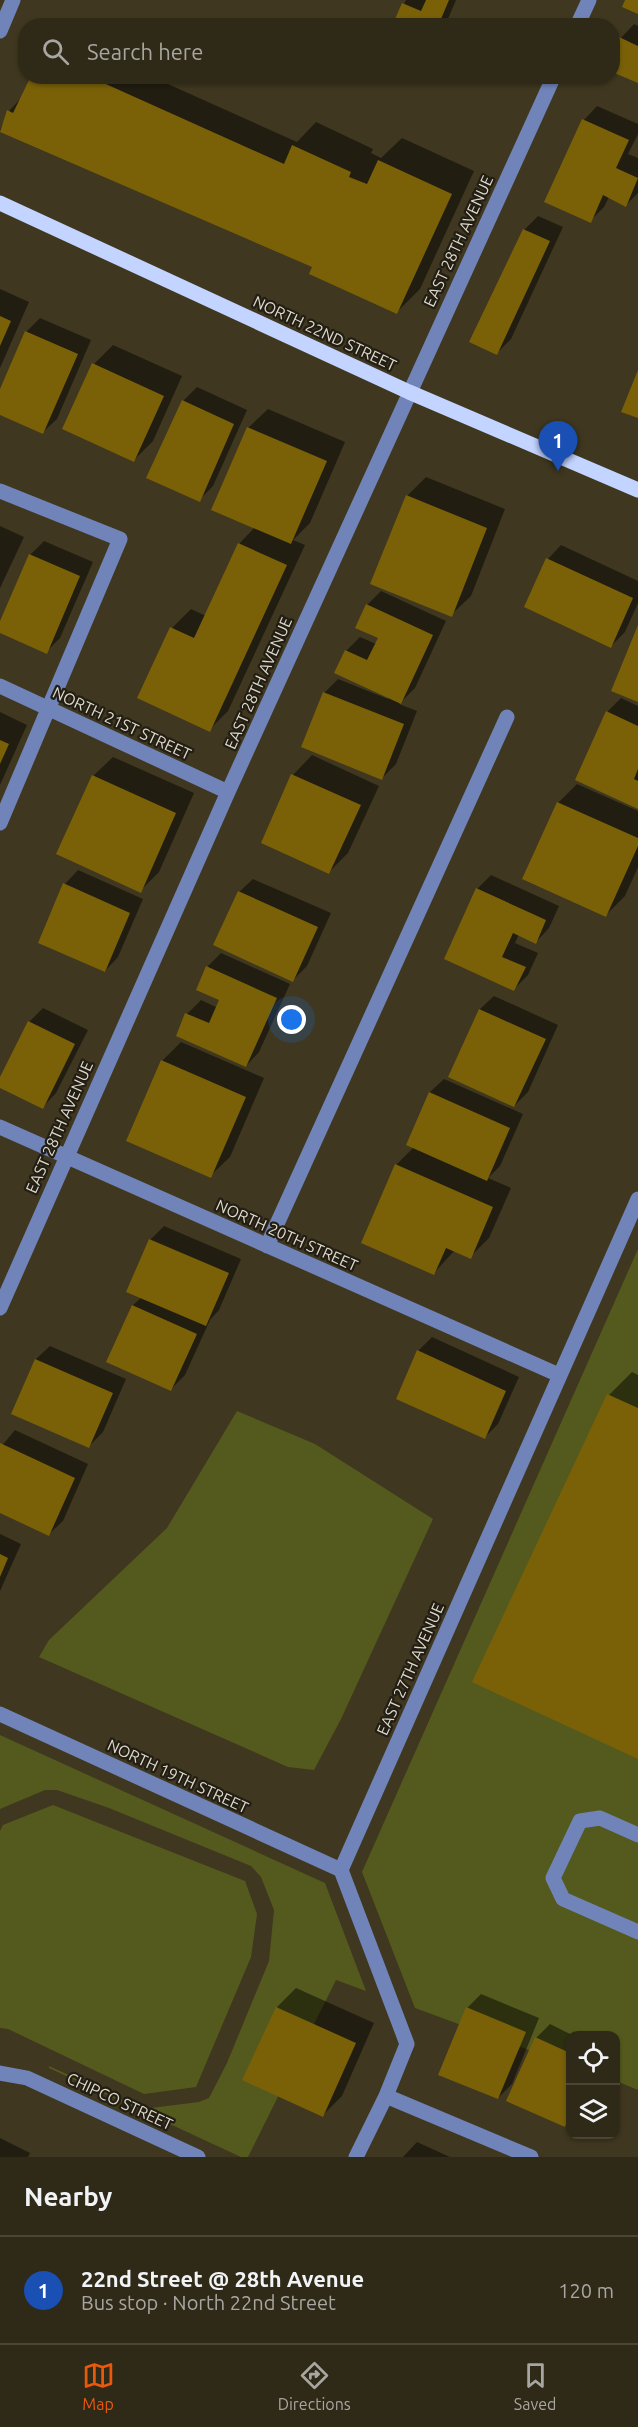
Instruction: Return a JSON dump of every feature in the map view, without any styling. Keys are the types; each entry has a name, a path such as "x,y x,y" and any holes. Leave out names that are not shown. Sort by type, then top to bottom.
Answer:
{"main road":[{"name":"NORTH 22ND STREET","path":"0,203 409,392 638,490"}],"street":[{"path":"0,31 14,0"},
{"path":"581,18 589,0"},
{"name":"EAST 28TH AVENUE","path":"0,1308 228,792 550,84"},
{"path":"0,491 120,539 0,823"},
{"name":"NORTH 21ST STREET","path":"0,686 228,792"},
{"path":"267,1246 507,717"},
{"name":"NORTH 20TH STREET","path":"0,1127 559,1375"},
{"name":"EAST 27TH AVENUE","path":"341,1870 638,1199"},
{"name":"NORTH 19TH STREET","path":"0,1714 341,1870"},
{"path":"638,1835 600,1818 580,1821 553,1878 563,1899 638,1932"},
{"path":"341,1870 407,2044 386,2096 356,2157"},
{"name":"CHIPCO STREET","path":"0,2073 27,2078 198,2157"},
{"path":"386,2096 531,2157"}],"green space":[{"path":"638,1249 638,2090 620,2083 620,2031 566,2031 566,2064 415,2008 362,1872"},
{"path":"237,1411 315,1444 433,1519 341,1719 314,1770 288,1767 39,1657 49,1640 167,1528"},
{"path":"0,1735 325,1883 366,1991 336,1980 248,2157 241,2157 49,2068 49,2066 143,2109 199,2102 209,2098 227,2063 269,1961 274,1910 261,1877 251,1866 109,1808 57,1790 45,1790 0,1809"},
{"path":"53,1805 245,1881 257,1914 251,1957 196,2087 144,2094 8,2029 0,2028 0,1831 3,1825"}],"building":[{"path":"426,0 449,0 441,18 395,18 402,3 421,11"},
{"path":"625,0 638,0 638,14 622,7"},
{"path":"620,37 638,46 638,83 620,75"},
{"path":"27,84 106,84 284,164 292,145 351,172 349,177 367,184 378,160 452,194 397,314 309,274 312,267 0,132 7,110 13,113"},
{"path":"582,119 629,140 616,168 638,178 626,207 603,195 591,223 544,202"},
{"path":"523,229 550,241 497,355 469,342"},
{"path":"0,316 11,321 0,346"},
{"path":"25,331 78,354 43,434 0,415 0,389"},
{"path":"92,363 164,396 134,462 62,429"},
{"path":"638,370 638,418 621,412"},
{"path":"182,400 234,424 200,502 146,478"},
{"path":"247,427 327,461 291,544 211,510"},
{"path":"406,495 487,528 452,617 370,584"},
{"path":"238,543 287,565 210,732 137,698 170,627 194,638"},
{"path":"29,554 80,576 47,654 0,633 0,621"},
{"path":"546,558 633,598 611,648 524,607"},
{"path":"366,604 433,635 401,704 334,673 345,650 367,660 378,638 355,628"},
{"path":"638,625 638,702 611,691"},
{"path":"323,692 404,724 382,780 301,747"},
{"path":"606,711 638,726 638,769 634,779 638,781 638,809 575,780"},
{"path":"0,740 9,744 0,764"},
{"path":"291,774 361,805 329,874 261,843"},
{"path":"92,775 176,813 141,893 56,854"},
{"path":"557,802 638,838 638,846 606,917 522,879"},
{"path":"63,883 130,913 105,972 38,943"},
{"path":"476,888 546,920 536,944 513,933 502,957 526,967 514,991 444,959"},
{"path":"238,891 318,927 293,982 213,945"},
{"path":"206,966 277,998 246,1067 176,1036 185,1013 209,1023 219,1000 196,990"},
{"path":"479,1009 546,1039 514,1107 448,1077"},
{"path":"28,1021 75,1044 43,1109 0,1088 0,1077"},
{"path":"161,1060 246,1097 211,1178 126,1141"},
{"path":"429,1092 510,1128 487,1181 406,1145"},
{"path":"395,1164 493,1207 471,1259 446,1248 434,1275 361,1243"},
{"path":"149,1239 229,1273 206,1326 126,1292"},
{"path":"132,1305 197,1334 171,1391 106,1362"},
{"path":"417,1350 506,1391 485,1439 396,1399"},
{"path":"35,1359 113,1393 89,1448 11,1414"},
{"path":"607,1394 638,1408 638,1759 472,1682"},
{"path":"0,1443 75,1478 49,1536 0,1513"},
{"path":"0,1554 8,1558 0,1577"},
{"path":"276,2007 356,2043 323,2117 242,2080"},
{"path":"466,2007 526,2032 498,2099 438,2075"},
{"path":"535,2037 566,2051 565,2127 506,2101"}],"place":[{"name":"22nd Street @ 28th Avenue","path":"558,471"}]}
